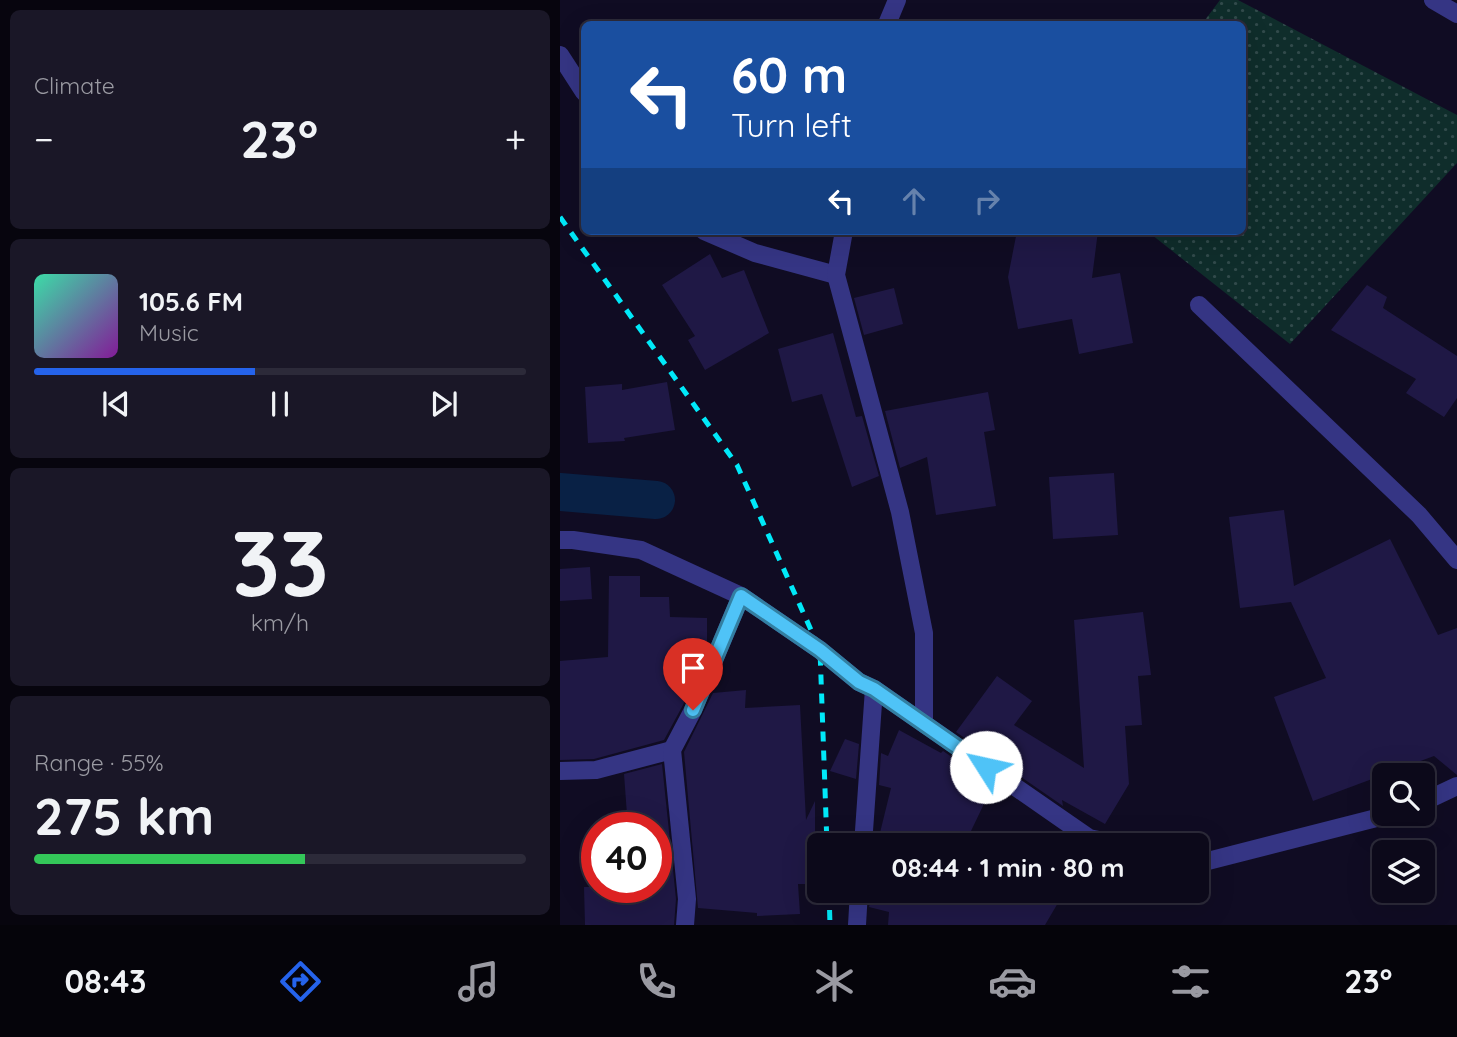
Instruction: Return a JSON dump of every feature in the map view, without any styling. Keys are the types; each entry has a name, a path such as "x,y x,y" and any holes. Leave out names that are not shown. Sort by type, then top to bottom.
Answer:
{"street":[{"path":"888,21 897,0"},
{"path":"1433,0 1457,14"},
{"path":"560,55 581,87"},
{"path":"713,235 755,253 836,275"},
{"path":"843,235 836,275 900,512 924,633 924,724"},
{"path":"1199,305 1419,515 1457,560"},
{"path":"560,540 641,550 741,596 820,650 859,682 874,689 1082,833"},
{"path":"685,925 687,899 672,750 693,710 741,596"},
{"path":"864,833 874,689"},
{"path":"560,771 596,771 672,750"},
{"path":"1435,796 1457,786"},
{"path":"1209,861 1372,819"},
{"path":"857,925 858,903"}],"green space":[{"path":"1220,0 1238,0 1457,115 1457,163 1290,344 1152,235 1246,235 1246,21 1204,21"}],"building":[{"path":"1016,235 1097,235 1092,278 1120,273 1133,343 1079,354 1072,319 1018,329 1008,277"},
{"path":"710,254 722,278 744,270 769,333 705,370 688,340 695,336 662,285"},
{"path":"1367,285 1387,297 1383,308 1457,356 1457,398 1444,417 1406,393 1416,379 1331,330"},
{"path":"894,288 903,324 864,335 854,298"},
{"path":"833,333 856,417 862,416 879,476 852,487 822,394 792,402 778,349"},
{"path":"667,382 675,430 624,438 625,441 588,443 585,387 622,384 622,390"},
{"path":"988,392 995,430 984,432 996,506 936,515 927,457 900,468 885,411"},
{"path":"1114,473 1118,535 1053,539 1049,477"},
{"path":"1284,510 1294,586 1390,539 1438,635 1457,628 1457,775 1434,756 1415,763 1372,763 1372,779 1313,801 1274,697 1326,678 1291,602 1240,608 1229,517"},
{"path":"590,567 592,599 560,601 560,569"},
{"path":"609,576 640,576 640,597 669,597 670,617 707,618 707,648 683,705 664,740 594,759 560,760 560,661 608,657"},
{"path":"1143,612 1151,675 1138,676 1142,725 1125,726 1129,784 1105,824 1062,800 1063,806 956,732 997,676 1032,701 1014,725 1084,768 1074,620"},
{"path":"746,690 745,708 800,705 806,820 815,801 815,833 807,833 807,884 798,884 800,914 757,916 757,913 698,908 684,752 713,693"},
{"path":"899,730 941,753 943,751 993,785 971,831 975,833 880,833 891,788 879,785 881,753 888,756"},
{"path":"845,739 859,744 856,779 830,771"},
{"path":"662,764 667,812 627,812 624,774"},
{"path":"672,860 676,899 674,925 585,925 584,903 672,903"},
{"path":"870,903 1058,903 1045,925 888,925 889,912 869,907"}],"waterway":[{"path":"560,492 656,500"}],"railway":[{"path":"560,217 737,465 820,650 827,833"},
{"path":"829,903 830,925"}],"route":[{"path":"693,710 741,596 820,650 859,682 874,689 986,767"}]}
